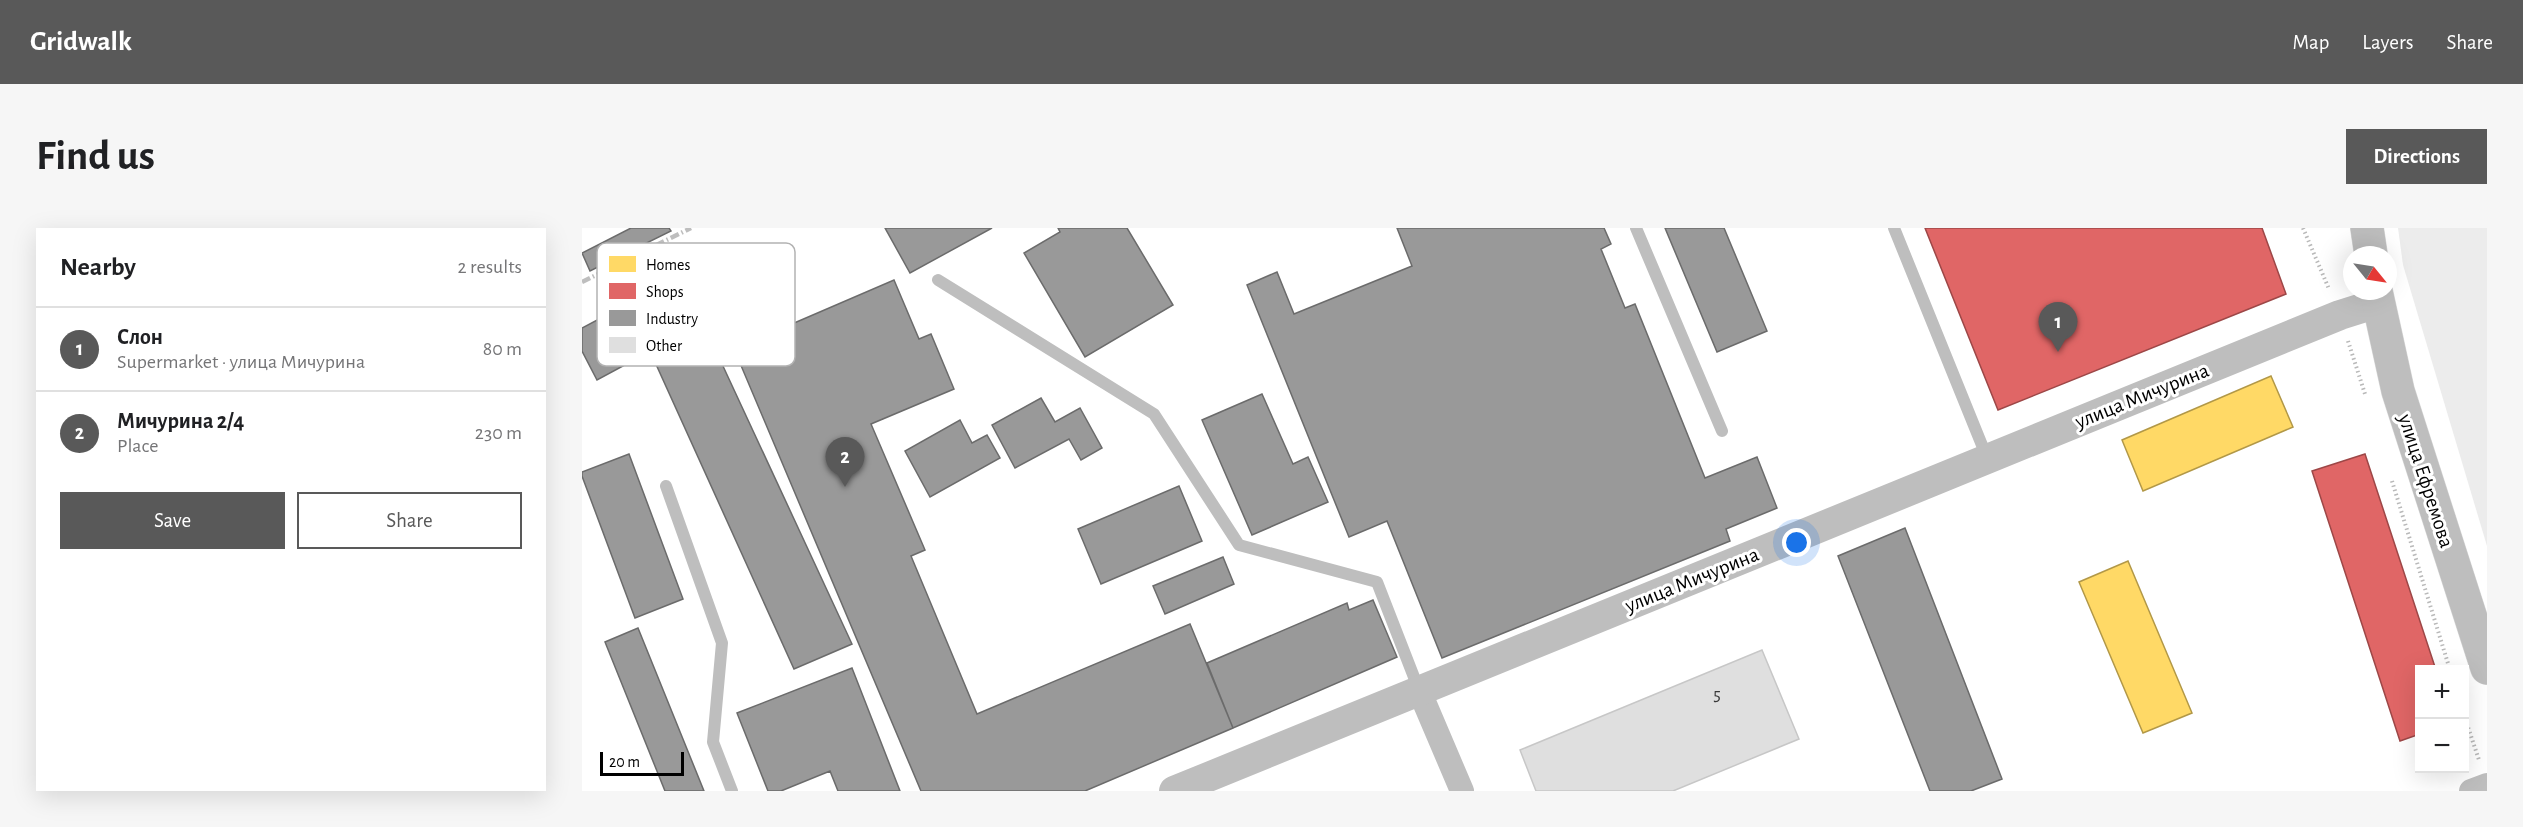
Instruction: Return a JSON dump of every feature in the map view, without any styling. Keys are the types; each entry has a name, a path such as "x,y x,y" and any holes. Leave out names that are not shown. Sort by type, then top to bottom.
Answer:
{"main road":[{"path":"2367,228 2370,246"},
{"name":"улица Ефремова","path":"2378,300 2398,391 2487,668"}],"street":[{"name":"улица Мичурина","path":"1174,791 1988,460 2340,315 2371,300"},
{"path":"1419,690 1462,791"},
{"path":"2471,791 2487,785"}],"lane":[{"path":"1636,228 1722,431"},
{"path":"1894,228 1988,460"},
{"path":"938,280 1154,414 1239,545 1377,582 1419,690"},
{"path":"666,486 722,643 712,742 732,791"}],"path":[{"path":"2304,228 2340,315 2365,395"},
{"path":"2390,475 2449,665"},
{"path":"2465,719 2487,785"}],"shaded area":[{"path":"2398,228 2487,228 2487,546 2403,265"}],"building: Homes":[{"path":"2271,376 2293,427 2143,491 2122,440"},
{"path":"2128,561 2192,713 2143,733 2079,582"}],"building: Shops":[{"path":"1925,228 2262,228 2286,294 1998,410"},
{"path":"2365,454 2434,665 2415,665 2415,736 2400,741 2312,471"}],"building: Industry":[{"path":"631,228 669,228 671,231 647,243 602,243"},
{"path":"885,228 992,228 910,273"},
{"path":"1058,228 1127,228 1173,305 1085,357 1024,253 1060,232"},
{"path":"1397,228 1604,228 1611,244 1601,249 1625,308 1635,304 1705,478 1757,457 1777,508 1726,529 1730,541 1442,658 1387,521 1349,537 1247,285 1277,272 1294,314 1412,266"},
{"path":"1665,228 1724,228 1767,331 1717,352"},
{"path":"597,245 597,268 590,271 582,253"},
{"path":"894,280 919,339 931,334 954,389 871,424 925,550 911,556 977,714 1190,624 1233,728 1085,791 921,791 741,366 795,366 795,323"},
{"path":"597,320 597,366 623,366 597,380 582,351 582,328"},
{"path":"657,366 723,366 852,644 794,669"},
{"path":"1262,394 1293,464 1308,457 1328,502 1252,535 1202,420"},
{"path":"1041,398 1055,422 1080,408 1102,448 1081,460 1069,439 1015,468 992,425"},
{"path":"960,420 972,443 987,435 1000,458 930,497 905,451"},
{"path":"629,454 683,599 635,618 582,476 582,472"},
{"path":"1179,486 1202,541 1101,584 1078,529"},
{"path":"1905,528 2002,779 1971,791 1930,791 1838,556"},
{"path":"1223,557 1234,584 1165,614 1153,586"},
{"path":"1373,600 1397,657 1233,728 1207,663 1347,603 1349,610"},
{"path":"638,628 704,791 665,791 605,642"},
{"path":"852,668 900,791 838,791 830,771 781,791 768,791 737,713"}],"building: Other":[{"path":"1762,650 1799,739 1673,791 1536,791 1520,750"}],"railway":[{"path":"661,243 691,228"},
{"path":"582,282 597,275"}],"place":[{"name":"Слон","path":"2058,352"},
{"name":"Мичурина 2/4","path":"845,487"}]}
